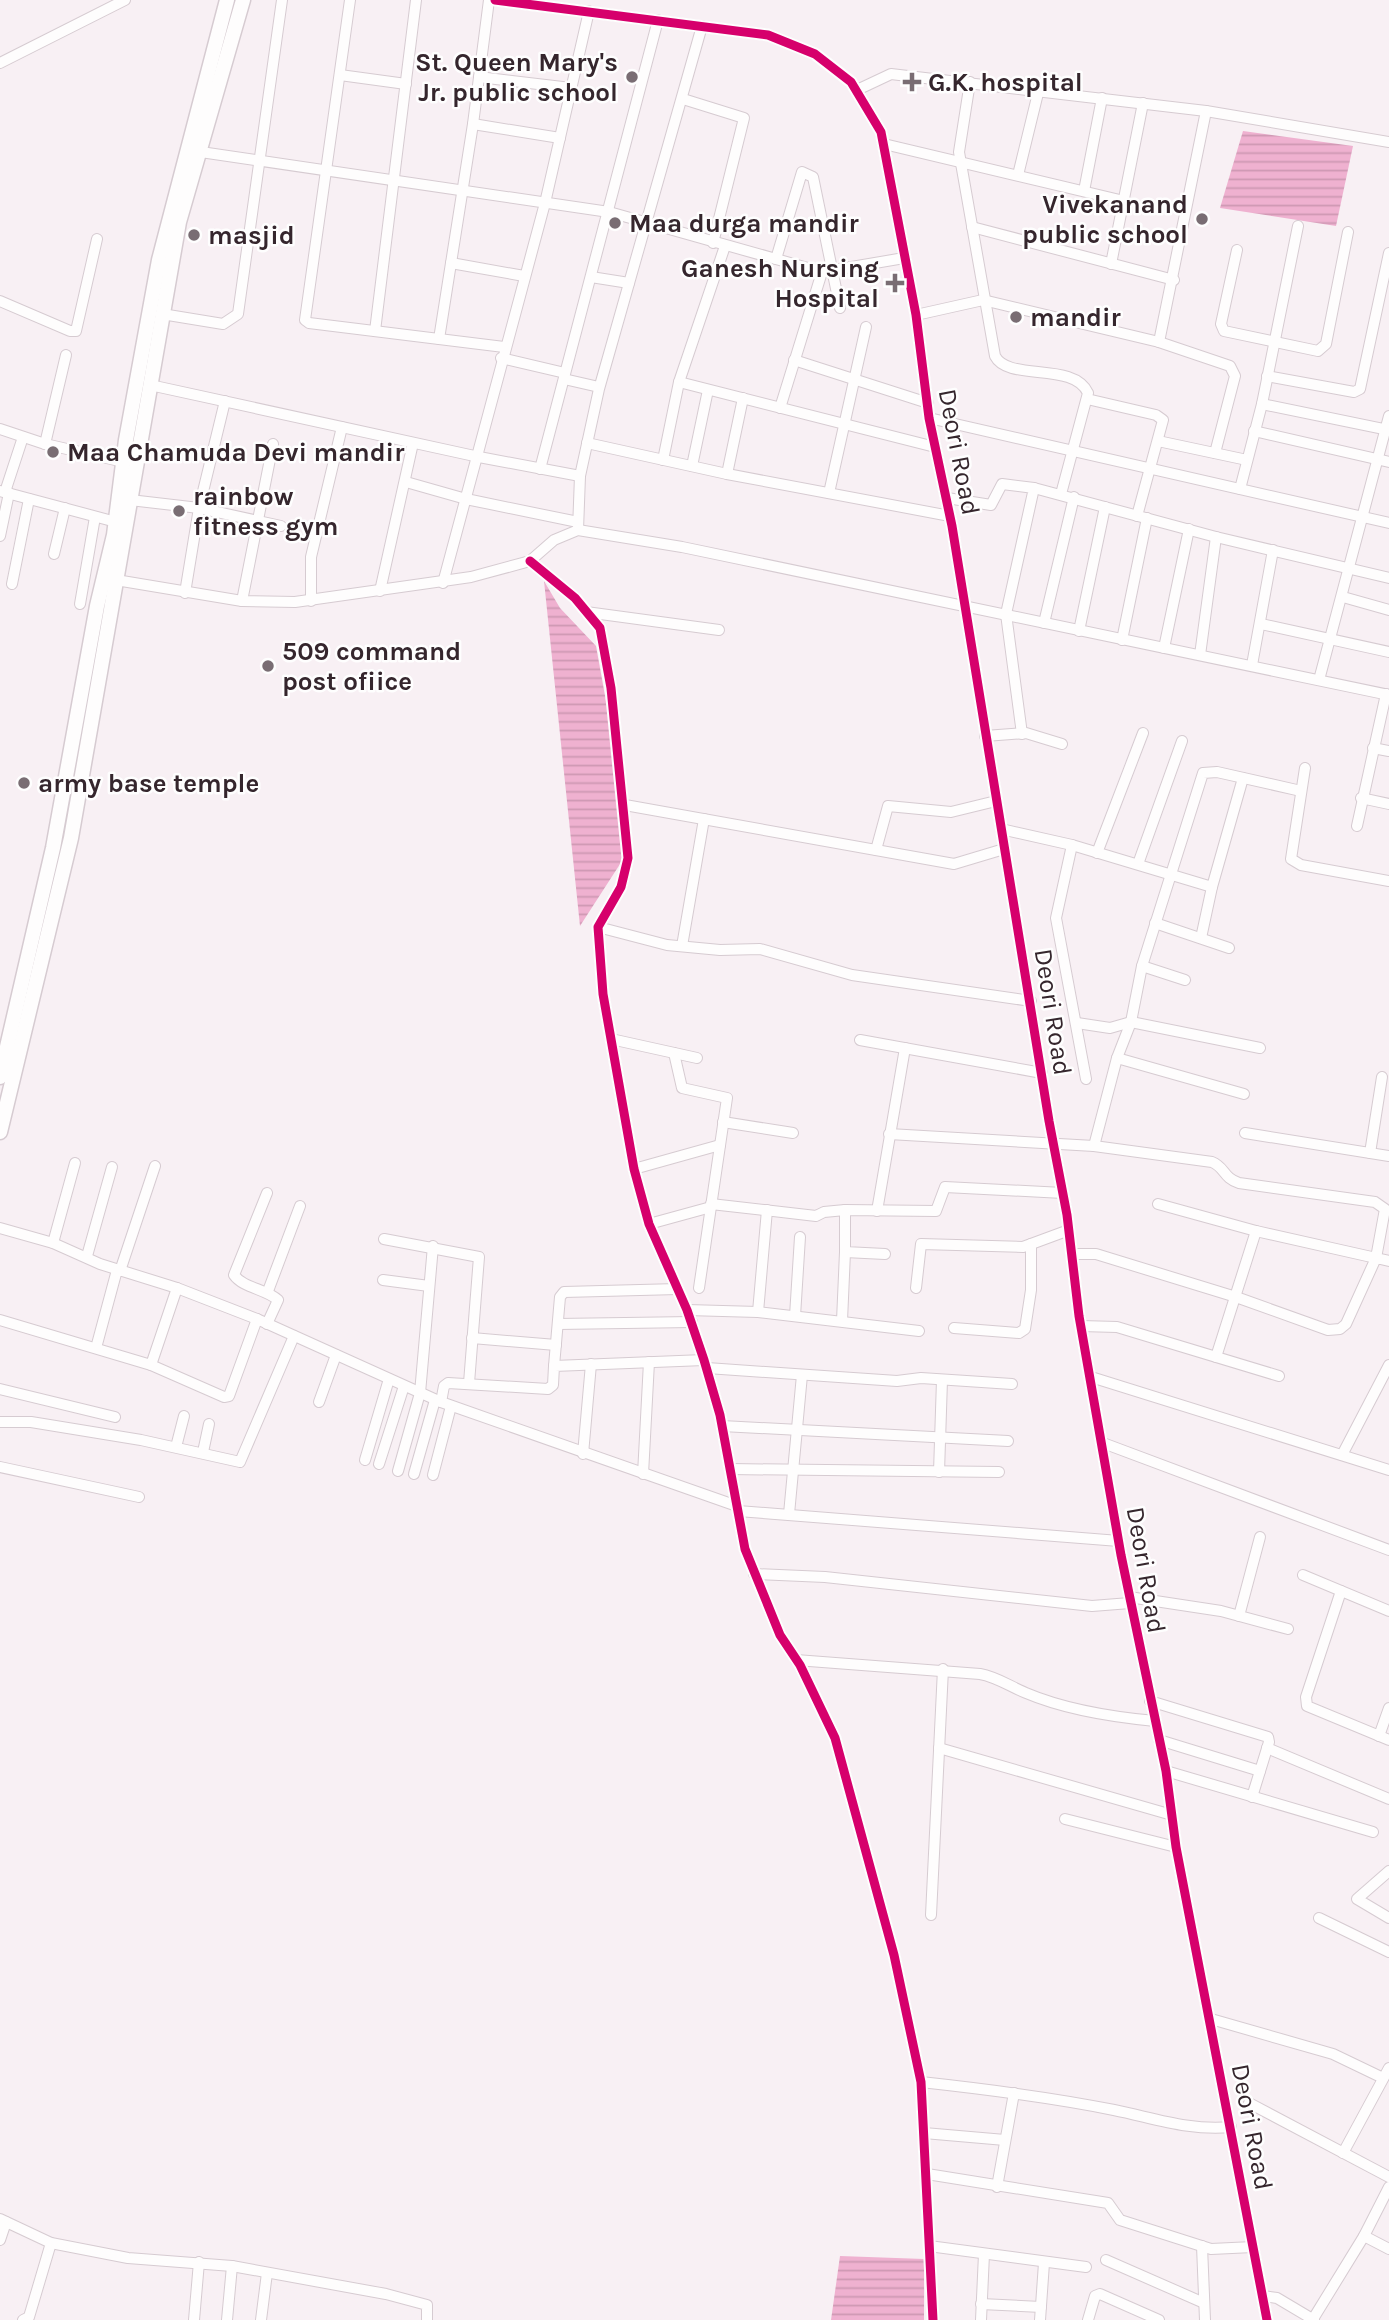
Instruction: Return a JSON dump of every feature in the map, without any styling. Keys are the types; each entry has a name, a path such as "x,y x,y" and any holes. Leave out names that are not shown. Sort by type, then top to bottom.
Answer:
{"highway":[{"path":"0,1077 53,848 109,579 130,500 179,222 227,0"},
{"path":"0,1132 71,838 124,461 157,273 193,151 243,0"}],"street":[{"path":"0,64 125,0"},
{"path":"162,314 223,324 238,314 282,0"},
{"path":"349,0 305,320 439,339 503,352 599,387"},
{"path":"375,331 396,182 416,0"},
{"path":"439,339 473,124 489,0"},
{"name":"Deori Road","path":"495,0 768,35 815,54 857,90 881,132 916,315 929,418 947,498 1069,1230 1081,1325 1129,1600 1166,1771 1176,1847 1267,2320"},
{"path":"443,583 479,457 503,352 545,203 589,11"},
{"path":"540,469 658,20"},
{"path":"578,526 580,476 599,387 702,26"},
{"path":"857,90 891,74 1039,89 1206,111 1389,142"},
{"path":"340,75 406,84"},
{"path":"479,77 571,88"},
{"path":"970,82 960,162 996,360 1004,365 1075,379 1086,388 1087,399 1061,494"},
{"path":"1018,175 1039,89"},
{"path":"1084,191 1102,97"},
{"path":"682,99 744,118 713,243"},
{"path":"1111,264 1143,103"},
{"path":"1159,342 1174,280 1206,111"},
{"path":"473,124 559,138"},
{"path":"884,144 1124,201"},
{"path":"193,151 327,173 609,212 822,272 904,258"},
{"path":"776,259 802,172 814,178 840,308"},
{"path":"1240,489 1262,404 1298,226"},
{"path":"972,228 1174,280"},
{"path":"1237,250 1222,328 1227,332 1314,351 1323,349 1348,232"},
{"path":"0,301 70,331 76,331 97,239"},
{"path":"663,460 679,382 725,246"},
{"path":"1267,376 1354,392 1360,390 1389,253"},
{"path":"451,263 524,276"},
{"path":"780,408 822,272"},
{"path":"592,277 629,284"},
{"path":"916,315 983,300 1159,342 1230,366 1234,371 1215,453"},
{"path":"829,493 866,327"},
{"path":"46,444 66,355"},
{"path":"794,360 928,403"},
{"path":"679,382 935,447"},
{"path":"150,385 479,457 580,476"},
{"path":"692,466 708,390"},
{"path":"727,474 743,398"},
{"path":"1087,399 1160,417 1162,426 1151,468 1122,640"},
{"path":"185,593 199,508 225,401"},
{"path":"1262,404 1387,429"},
{"path":"1319,680 1389,416"},
{"path":"929,418 1389,523"},
{"path":"311,601 312,557 342,427"},
{"path":"0,429 46,444 124,461"},
{"path":"1254,430 1389,462"},
{"path":"0,536 5,492 23,437"},
{"path":"1158,441 1247,460"},
{"path":"380,591 413,443"},
{"path":"587,443 727,474 950,516"},
{"path":"242,601 274,444"},
{"path":"406,482 578,526 1388,694 1361,798 1357,827"},
{"path":"947,498 991,505 1002,484 1034,488 1216,537 1389,578"},
{"path":"1022,734 1006,614 1034,488"},
{"path":"5,492 116,522"},
{"path":"1044,623 1074,497"},
{"path":"12,584 29,499"},
{"path":"130,500 199,508 281,526"},
{"path":"1079,631 1105,507"},
{"path":"54,554 65,508"},
{"path":"80,604 95,517"},
{"path":"109,579 242,601 311,601 443,583 530,561 554,540 578,526"},
{"path":"1164,648 1189,529"},
{"path":"1200,655 1216,537"},
{"path":"1252,665 1273,550"},
{"path":"530,561 575,598 600,628 611,688 625,805 626,872 598,927 603,994 634,1169 649,1224 692,1322 706,1364 722,1426 745,1549 780,1635 796,1660 835,1738 894,1955 921,2082 933,2320"},
{"path":"1343,597 1389,610"},
{"path":"586,612 719,630"},
{"path":"1261,624 1389,652"},
{"path":"1097,853 1143,733"},
{"path":"985,736 1037,735 1062,744"},
{"path":"1138,864 1182,741"},
{"path":"1373,748 1389,751"},
{"path":"1306,768 1290,853 1294,862 1389,881"},
{"path":"1094,1146 1117,1059 1131,1022 1142,966 1203,773 1210,771 1301,791"},
{"path":"1201,938 1212,887 1243,778"},
{"path":"1361,798 1389,804"},
{"path":"876,850 888,806 951,812 996,801"},
{"path":"625,805 954,864 1004,849"},
{"path":"682,946 704,819"},
{"path":"1001,829 1072,845 1212,887"},
{"path":"1072,845 1056,918 1086,1079"},
{"path":"1155,923 1229,948"},
{"path":"598,927 682,946 720,950 760,949 852,975 1031,1001"},
{"path":"1142,966 1185,980"},
{"path":"1077,1023 1110,1028 1131,1022 1260,1048"},
{"path":"611,1040 696,1058"},
{"path":"860,1040 1042,1073"},
{"path":"877,1210 905,1048"},
{"path":"674,1053 682,1088 726,1096 699,1288"},
{"path":"1117,1059 1244,1094"},
{"path":"1370,1153 1382,1077"},
{"path":"723,1122 793,1133"},
{"path":"1245,1133 1389,1156"},
{"path":"889,1134 1094,1146 1212,1162 1220,1166 1224,1176 1239,1183 1375,1202 1385,1209 1376,1258 1346,1324 1340,1329 1328,1330 1236,1297 1096,1254 1072,1254"},
{"path":"634,1169 720,1145"},
{"path":"53,1243 75,1163"},
{"path":"96,1348 119,1270 155,1166"},
{"path":"87,1256 112,1167"},
{"path":"649,1224 711,1206 816,1216 824,1212 845,1210 936,1211 945,1187 1063,1193"},
{"path":"0,1322 151,1365 224,1397 229,1396 262,1321 279,1303 268,1291 238,1280 234,1275 267,1193"},
{"path":"1158,1204 1256,1231 1389,1261"},
{"path":"268,1291 300,1206"},
{"path":"758,1312 767,1210"},
{"path":"842,1321 845,1210"},
{"path":"0,1228 53,1243 119,1270 177,1288 262,1321 442,1403 738,1509 1119,1541"},
{"path":"916,1288 921,1244 1023,1247 1069,1230"},
{"path":"1216,1357 1256,1231"},
{"path":"795,1316 800,1237"},
{"path":"384,1239 433,1246 479,1257 469,1383"},
{"path":"954,1328 1019,1333 1026,1329 1031,1290 1031,1244"},
{"path":"398,1471 420,1393 433,1246"},
{"path":"845,1252 885,1254"},
{"path":"383,1280 429,1286"},
{"path":"151,1365 177,1288"},
{"path":"433,1475 446,1385 469,1383 548,1389 553,1385 561,1297 568,1291 678,1289"},
{"path":"687,1310 758,1312 919,1331"},
{"path":"558,1324 692,1322"},
{"path":"1081,1325 1117,1327 1279,1376"},
{"path":"0,1422 31,1422 203,1452 236,1462 244,1459 294,1336"},
{"path":"472,1338 556,1345"},
{"path":"319,1402 335,1354"},
{"path":"643,1474 649,1362"},
{"path":"554,1366 649,1362 706,1364 802,1375 1012,1384"},
{"path":"583,1454 591,1364"},
{"path":"1342,1455 1389,1364"},
{"path":"789,1514 794,1430 802,1375"},
{"path":"1091,1377 1389,1470"},
{"path":"365,1460 389,1379"},
{"path":"939,1472 942,1380"},
{"path":"379,1464 404,1385"},
{"path":"0,1389 116,1417"},
{"path":"414,1474 442,1403"},
{"path":"176,1447 184,1416"},
{"path":"203,1452 209,1424"},
{"path":"722,1426 1007,1441"},
{"path":"1103,1443 1389,1550"},
{"path":"0,1467 139,1497"},
{"path":"730,1469 999,1472"},
{"path":"1240,1616 1260,1537"},
{"path":"754,1574 825,1577 1092,1606 1129,1600 1240,1616 1288,1629"},
{"path":"1303,1575 1389,1611"},
{"path":"1341,1591 1306,1697 1307,1706 1384,1738 1389,1708"},
{"path":"796,1660 943,1669 996,1677 1025,1693 1061,1705 1155,1721"},
{"path":"931,1915 943,1669"},
{"path":"1150,1701 1266,1735 1267,1748 1252,1797"},
{"path":"1159,1740 1260,1771"},
{"path":"939,1748 1172,1815"},
{"path":"1267,1748 1389,1799"},
{"path":"1166,1771 1373,1832"},
{"path":"1065,1819 1176,1847"},
{"path":"1389,1871 1357,1899 1389,1918"},
{"path":"1319,1918 1389,1952"},
{"path":"1211,2019 1334,2054 1383,2078"},
{"path":"1343,2153 1389,2068"},
{"path":"921,2082 1014,2093 1115,2110 1174,2125 1206,2129 1231,2127"},
{"path":"997,2187 1014,2093"},
{"path":"1249,2103 1389,2177"},
{"path":"924,2133 1005,2140"},
{"path":"927,2174 1108,2203 1120,2220 1211,2249 1253,2248"},
{"path":"1263,2296 1276,2298 1314,2320 1364,2236 1389,2187"},
{"path":"0,2240 3,2220 51,2243 128,2258 232,2266 423,2303 429,2310 426,2320"},
{"path":"1364,2236 1389,2249"},
{"path":"30,2319 51,2243"},
{"path":"929,2246 1086,2267"},
{"path":"1202,2246 1205,2320"},
{"path":"981,2320 984,2254"},
{"path":"1106,2260 1204,2303"},
{"path":"194,2320 199,2262"},
{"path":"1040,2320 1044,2263"},
{"path":"228,2320 232,2266"},
{"path":"261,2320 267,2273"},
{"path":"1088,2320 1097,2294 1159,2320"},
{"path":"981,2304 1041,2307"}],"shaded area":[{"path":"1243,131 1353,146 1336,226 1220,208"},
{"path":"544,581 560,608 596,646 609,718 619,805 622,861 580,926"},
{"path":"840,2256 924,2259 924,2320 831,2320"}],"cycle path":[{"path":"495,0 768,35 815,54 851,82 881,132 916,315 929,418 952,526 1049,1121 1067,1215 1079,1316 1121,1555 1166,1771 1176,1847 1267,2320"},
{"path":"530,561 575,598 600,628 611,688 628,858 621,887 598,927 603,994 634,1169 649,1224 687,1310 704,1360 720,1415 745,1549 780,1635 800,1665 835,1738 894,1955 921,2082 933,2320"}],"place":[{"name":"St. Queen Mary's Jr. public school","path":"632,77"},
{"name":"G.K. hospital","path":"912,82"},
{"name":"Vivekanand public school","path":"1202,219"},
{"name":"Maa durga mandir","path":"615,223"},
{"name":"masjid","path":"194,235"},
{"name":"Ganesh Nursing Hospital","path":"895,283"},
{"name":"mandir","path":"1016,317"},
{"name":"Maa Chamuda Devi mandir","path":"53,452"},
{"name":"rainbow fitness gym","path":"179,511"},
{"name":"509 command post ofiice","path":"268,666"},
{"name":"army base temple","path":"24,783"}]}
